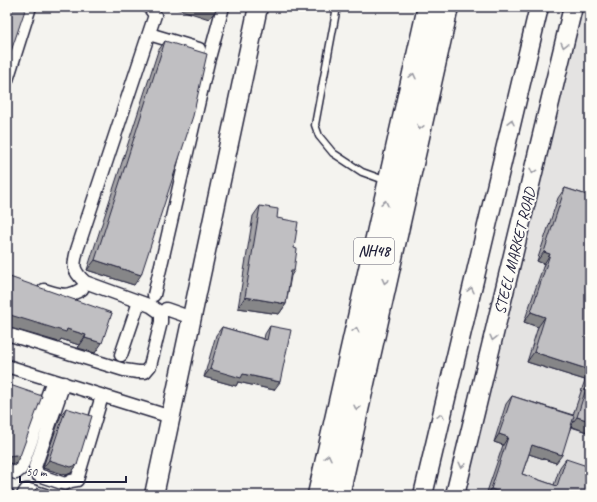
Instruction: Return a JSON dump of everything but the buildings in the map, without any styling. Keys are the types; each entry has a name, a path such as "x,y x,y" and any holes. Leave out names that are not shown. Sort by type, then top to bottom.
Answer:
{"highway":[{"name":"NH48","path":"319,495 429,7"},
{"name":"NH48","path":"338,495 447,7"}],"street":[{"path":"7,80 30,7"},
{"path":"7,334 124,370 145,372 150,366 161,322 161,313 151,306 85,282 77,274 74,264 155,15 149,7"},
{"path":"154,295 208,62 223,7"},
{"path":"154,495 258,7"},
{"name":"STEEL MARKET ROAD","path":"423,495 539,7"},
{"name":"STEEL MARKET ROAD","path":"455,495 573,7"},
{"path":"149,34 199,49"},
{"path":"35,287 62,295 74,294 82,289 85,282"},
{"path":"121,355 139,302"},
{"path":"166,309 192,318"},
{"path":"7,366 171,418"},
{"path":"59,382 35,467 38,475 65,484 77,480 102,396"},
{"path":"7,470 16,473 21,469 46,399 59,382"},
{"path":"33,395 46,399"},
{"path":"23,495 26,490 45,495"}],"lane":[{"path":"337,7 317,114 316,125 319,136 333,153 362,172 390,182"}],"shaded area":[{"path":"577,7 590,7 590,495 463,495"}]}
